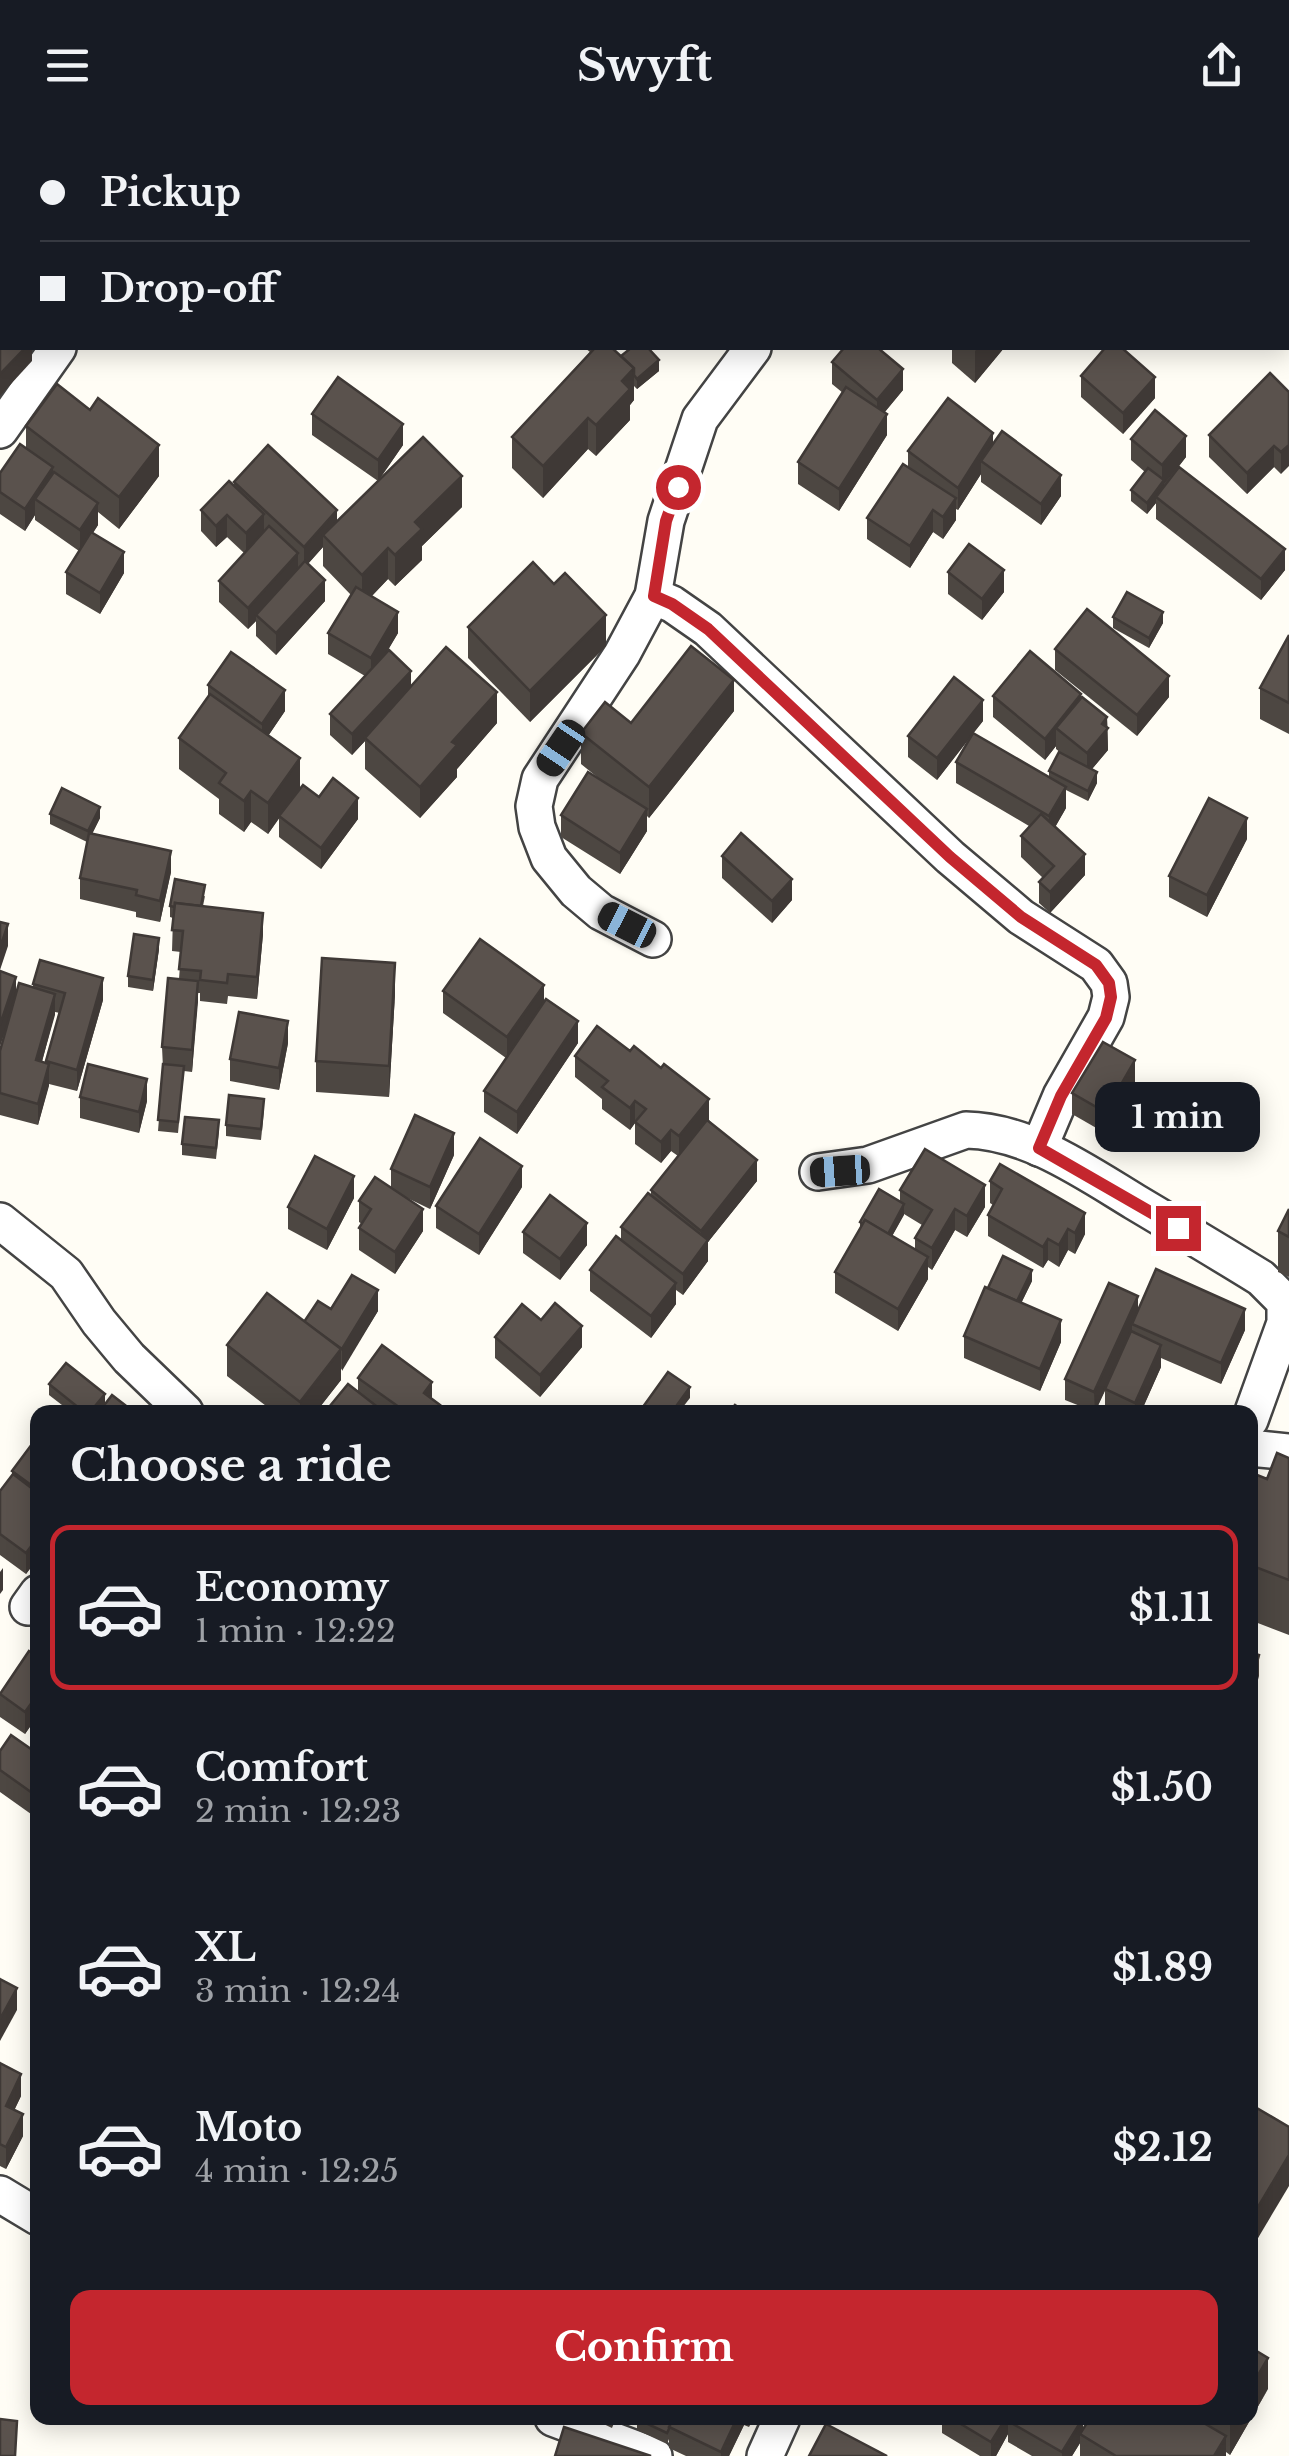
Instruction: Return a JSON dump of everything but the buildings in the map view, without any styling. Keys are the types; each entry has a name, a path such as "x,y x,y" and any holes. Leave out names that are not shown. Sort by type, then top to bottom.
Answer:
{"street":[{"path":"0,430 57,350"},
{"path":"654,938 601,912 576,891 549,858 534,806 540,779 622,654 654,596 666,521 700,420 752,350"},
{"path":"654,596 708,629 950,857 1021,917 1104,974 1111,997 1106,1018 1061,1096 1039,1148"},
{"path":"818,1172 868,1165 966,1130 982,1130 1039,1148 1208,1245 1278,1292 1285,1302 1285,1322 1255,1405"},
{"path":"0,1221 66,1274 99,1322 169,1405"},
{"path":"1258,1449 1289,1452"},
{"path":"0,2194 30,2212"},
{"path":"572,2425 654,2456"},
{"path":"765,2456 779,2425"}],"route":[{"path":"678,487 666,521 654,596 708,629 950,857 1021,917 1104,974 1111,997 1106,1018 1061,1096 1039,1148 1178,1228"}]}
